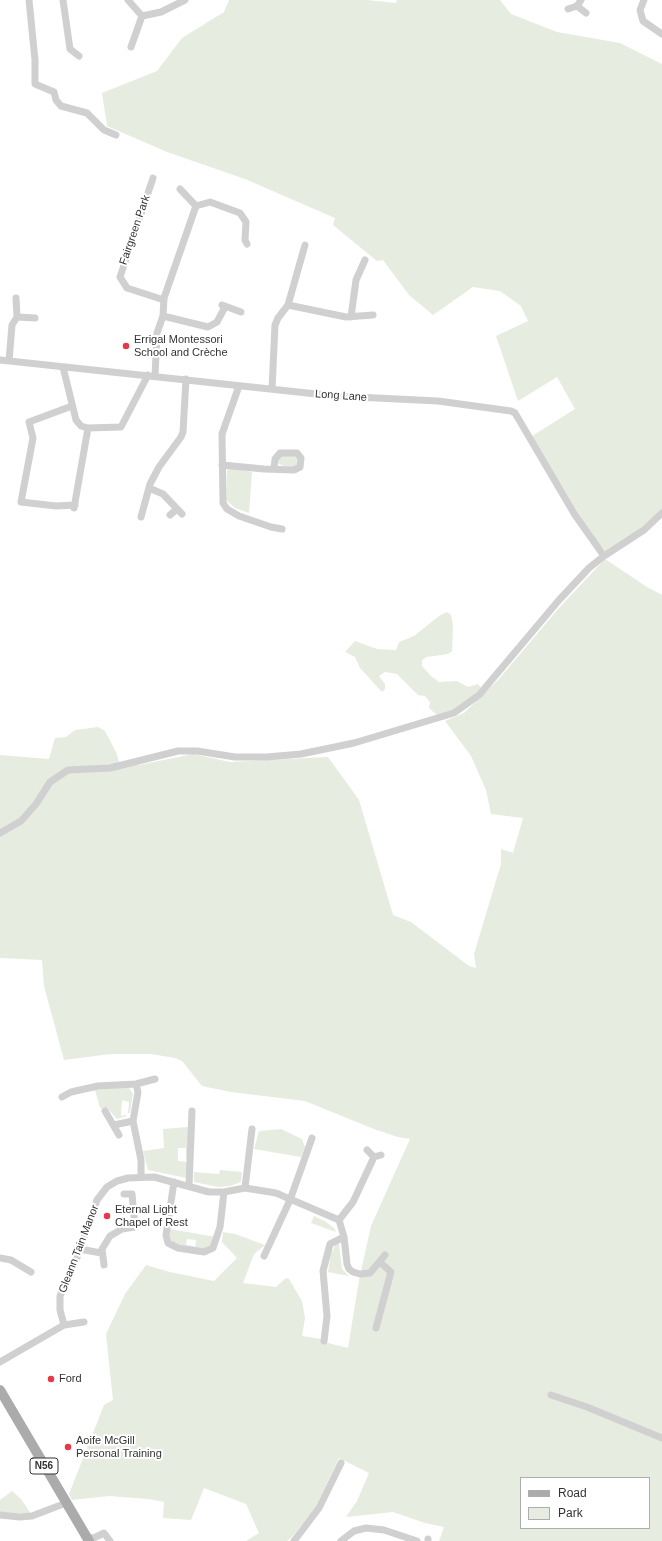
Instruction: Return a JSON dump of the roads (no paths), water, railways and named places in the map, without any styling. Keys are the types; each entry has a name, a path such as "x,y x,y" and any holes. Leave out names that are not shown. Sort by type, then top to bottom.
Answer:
{"main road":[{"name":"N56","path":"1,1396 88,1539"}],"street":[{"path":"29,0 35,60 35,84 38,87 54,92 56,100 61,106 87,114 104,130 116,135"},
{"path":"63,0 70,49 79,56"},
{"path":"128,0 142,16"},
{"path":"142,16 161,12 185,0"},
{"path":"644,0 640,10 643,21 662,34"},
{"path":"568,9 579,3 586,12"},
{"path":"131,48 142,16"},
{"name":"Fairgreen Park","path":"153,178 120,276 127,288 164,300"},
{"path":"180,189 196,206"},
{"path":"196,206 210,202 240,213 246,222 245,240 247,244"},
{"path":"63,367 72,406 78,423 83,427 88,428 121,427 152,376 157,333 163,316 164,300 196,206"},
{"path":"272,389 275,325 278,318 288,305 305,245"},
{"path":"351,317 356,280 364,260"},
{"path":"10,361 12,325 17,317 16,298"},
{"path":"288,305 351,317 373,315"},
{"path":"163,316 208,327 218,322 223,306 241,312"},
{"path":"17,317 34,318"},
{"name":"Long Lane","path":"0,360 341,397 438,401 511,411 514,413 575,515 604,556"},
{"path":"141,517 149,488 160,467 181,437 186,380"},
{"path":"239,386 222,430 222,498 227,509 256,522 282,529"},
{"path":"72,406 28,420 33,438 21,502 56,506 74,506 88,428"},
{"path":"222,465 274,469"},
{"path":"149,488 163,494 179,512 170,516"},
{"path":"0,833 21,821 36,804 50,782 68,770 110,768 178,752 197,751 235,757 267,757 302,754 354,743 454,713 479,695 574,584 604,556 644,530 662,513"},
{"path":"62,1097 71,1092 98,1086 136,1084 155,1079"},
{"path":"136,1084 138,1092 133,1121 141,1160 141,1176"},
{"path":"105,1111 120,1135"},
{"path":"189,1186 192,1111"},
{"path":"114,1125 133,1121"},
{"path":"245,1188 252,1129"},
{"path":"264,1256 290,1200 312,1138"},
{"path":"367,1150 377,1156 353,1202 338,1220 344,1237 349,1270 360,1274 370,1272 381,1263 386,1255"},
{"name":"Gleann Tain Manor","path":"64,1325 60,1310 60,1296 80,1249 91,1213 102,1192 117,1181 141,1176 174,1182 204,1192 224,1192 245,1188 276,1194 338,1220"},
{"path":"174,1182 166,1235 168,1243 178,1248 204,1252 213,1248 220,1227 224,1192"},
{"path":"104,1265 101,1253 104,1243 110,1236 122,1229 135,1227 132,1194 124,1194"},
{"path":"316,1335 324,1338 328,1316 323,1271 330,1244 344,1237"},
{"path":"80,1249 101,1253"},
{"path":"0,1258 11,1260 31,1272"},
{"path":"376,1328 390,1272 381,1263"},
{"path":"0,1362 64,1325 84,1322"},
{"path":"551,1395 587,1407 662,1438"},
{"path":"294,1541 319,1508 341,1463"},
{"path":"0,1515 20,1517 32,1516 66,1503"},
{"path":"341,1541 354,1531 366,1528 384,1530 417,1541"},
{"path":"88,1539 104,1534 110,1541"}],"place":[{"name":"Errigal Montessori School and Crèche","path":"126,346"},
{"name":"Eternal Light Chapel of Rest","path":"107,1216"},
{"name":"Ford","path":"51,1379"},
{"name":"Aoife McGill Personal Training","path":"68,1447"}]}
